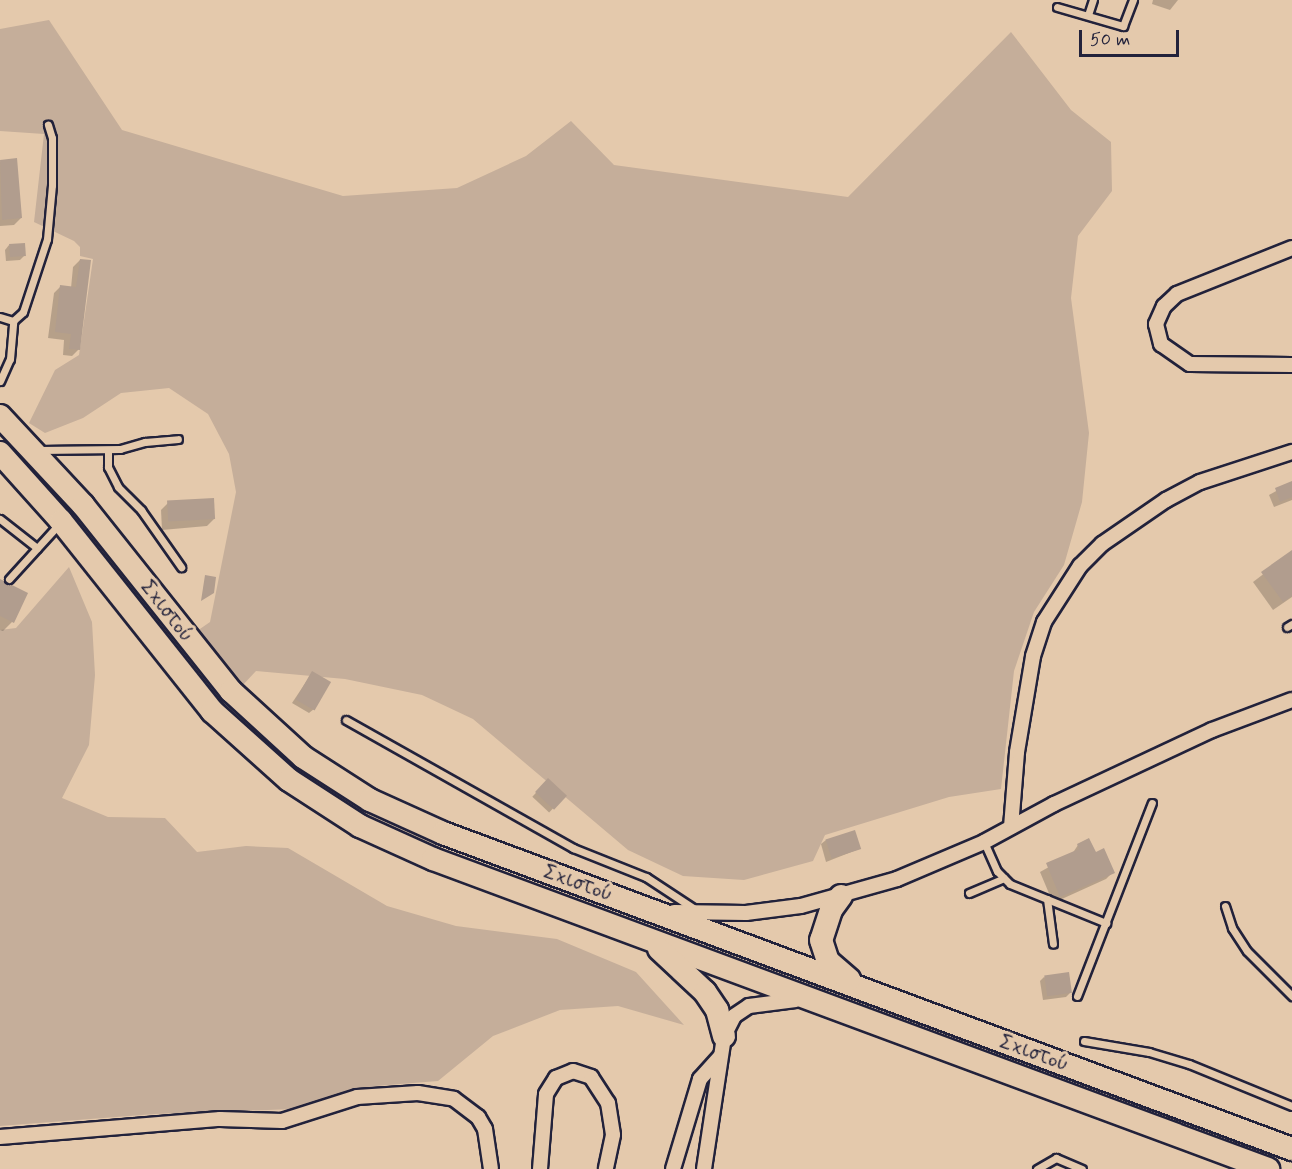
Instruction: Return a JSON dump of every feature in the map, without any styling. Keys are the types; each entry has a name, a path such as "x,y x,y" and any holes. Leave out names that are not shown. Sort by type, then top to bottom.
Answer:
{"main road":[{"name":"Σχιστού","path":"0,416 35,450 231,691 303,757 370,800 408,819 1292,1149"},
{"name":"Σχιστού","path":"0,453 61,521 212,711 249,747 314,798 398,845 1268,1169"},
{"path":"841,896 822,932 822,949 844,976 870,993"},
{"path":"641,935 698,983 717,1010 722,1046"}],"street":[{"path":"1292,248 1177,294 1164,306 1156,324 1161,344 1190,364 1292,365"},
{"path":"1011,827 1017,752 1033,656 1044,622 1080,566 1102,544 1166,500 1200,482 1292,453"},
{"path":"651,910 703,914 801,906 897,879 984,842 1212,730 1292,700"},
{"path":"672,1169 700,1079 722,1046 734,1016 749,1006 775,1000 811,1000"},
{"path":"704,1169 722,1046"},
{"path":"540,1169 546,1094 556,1078 573,1071 591,1077 608,1103 612,1135 606,1169"},
{"path":"0,1137 220,1119 282,1121 357,1097 418,1093 454,1099 473,1112 485,1129 491,1169"}],"lane":[{"path":"1088,15 1093,0"},
{"path":"1057,7 1123,26 1133,0"},
{"path":"0,381 12,350 13,321 23,312 32,293 47,239 52,185 52,138 48,125"},
{"path":"0,318 13,321"},
{"path":"35,450 108,450 178,439"},
{"path":"108,450 108,467 118,487 141,510 180,567"},
{"path":"0,519 37,548"},
{"path":"9,579 61,521"},
{"path":"346,720 573,848 646,877 703,914"},
{"path":"1077,996 1152,803"},
{"path":"984,842 997,871 1005,878 1047,899 1106,923"},
{"path":"969,893 1005,878"},
{"path":"1047,899 1053,944"},
{"path":"1225,906 1232,928 1247,951 1292,996"},
{"path":"1084,1041 1149,1052 1189,1064 1292,1106"},
{"path":"1037,1169 1056,1158 1082,1169"}],"shaded area":[{"path":"49,20 122,130 343,196 457,188 526,156 571,121 614,165 848,197 1011,32 1071,110 1111,142 1112,191 1078,236 1071,298 1089,433 1082,502 1064,565 1034,612 1014,671 1001,789 949,797 825,835 813,861 744,880 683,876 628,850 473,719 422,695 345,679 256,671 241,687 197,631 210,622 236,492 229,454 208,414 169,388 121,393 83,418 45,433 29,423 55,370 79,355 93,259 80,256 80,247 74,241 34,222 44,134 0,131 0,29"},
{"path":"69,567 92,622 95,675 89,745 62,798 108,817 165,818 197,852 246,846 288,848 387,906 456,926 557,939 636,972 684,1025 618,1006 560,1010 493,1036 438,1081 375,1086 294,1109 155,1114 0,1126 0,630 16,628"}],"building":[{"path":"17,158 22,218 2,220 0,160"},
{"path":"25,243 26,256 10,257 9,244"},
{"path":"80,259 91,260 80,350 69,349 71,334 55,332 60,285 76,287"},
{"path":"1292,481 1292,497 1280,502 1275,488"},
{"path":"214,498 215,519 168,521 167,500"},
{"path":"1292,550 1292,596 1283,602 1261,572"},
{"path":"205,575 216,577 214,593 201,601"},
{"path":"0,579 28,593 14,623 0,616"},
{"path":"312,671 331,682 315,711 296,700"},
{"path":"548,778 567,796 554,810 535,792"},
{"path":"855,830 861,849 832,859 826,840"},
{"path":"1089,838 1096,852 1104,848 1115,873 1060,897 1046,863 1079,849 1077,844"},
{"path":"1069,972 1072,993 1047,996 1044,975"}]}
